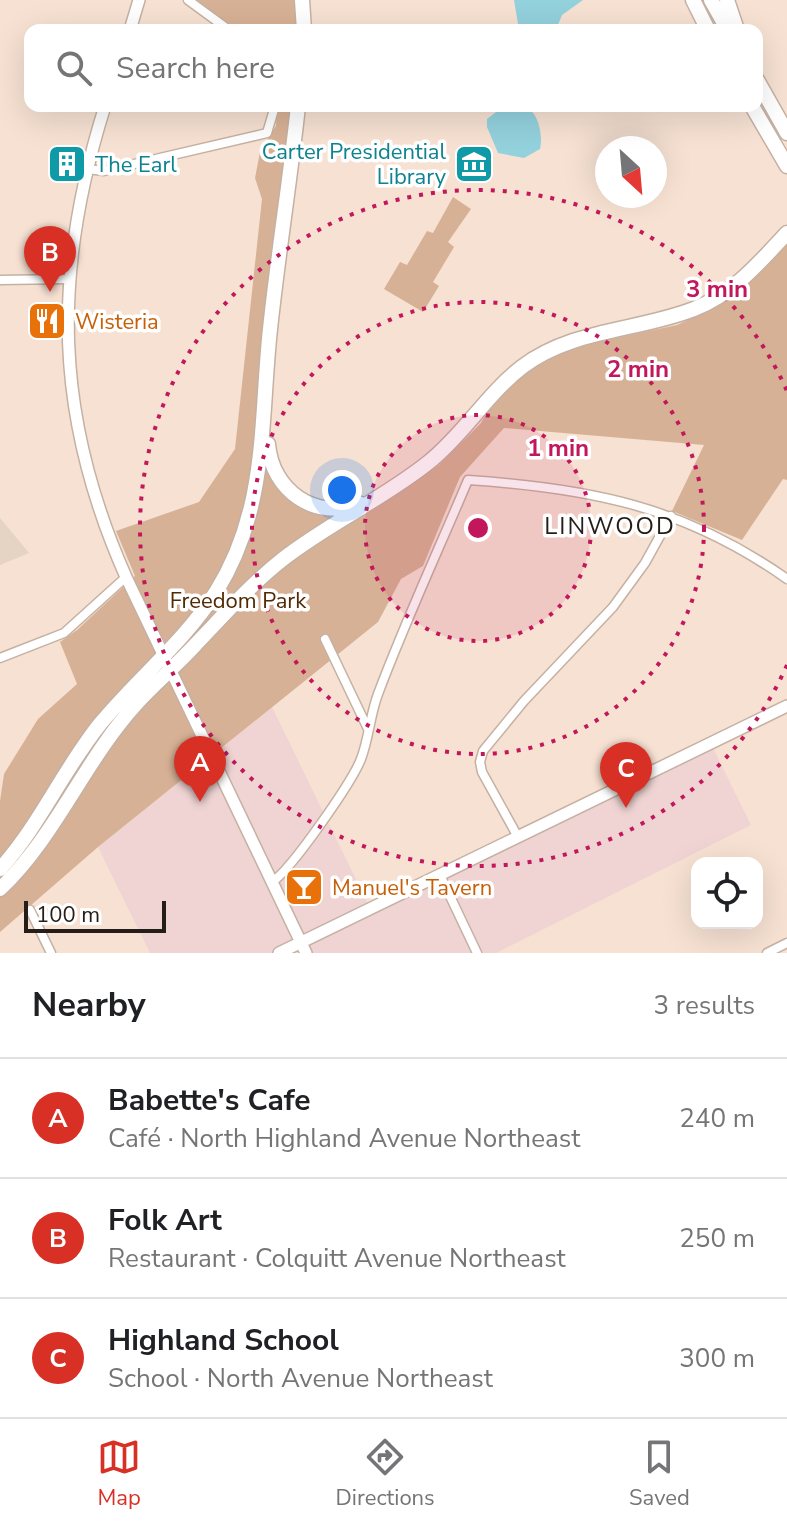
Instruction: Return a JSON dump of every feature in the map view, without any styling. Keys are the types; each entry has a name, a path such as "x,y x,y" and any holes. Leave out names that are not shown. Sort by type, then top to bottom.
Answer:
{"highway":[{"path":"302,0 304,24"},
{"path":"693,0 705,24"},
{"path":"711,0 725,24"},
{"path":"727,0 735,24"},
{"path":"763,91 787,133"},
{"path":"0,889 41,841 114,729 167,663 217,591 238,550 256,491 280,238 297,112"},
{"path":"756,112 787,166"},
{"path":"0,869 32,829 100,725 282,559 397,486 453,440 486,401 524,366 565,343 674,315 705,303 726,292 752,271 787,233"},
{"path":"265,411 272,466 282,485 299,499 322,509 341,509 362,504 397,486"}],"main road":[{"path":"132,24 139,0"},
{"path":"103,112 87,169 68,279 68,358 76,421 97,504 126,577 303,948"},
{"path":"279,953 303,948 440,875 787,706"}],"street":[{"path":"188,0 221,24"},
{"path":"87,169 104,171 267,133 273,112"},
{"path":"0,280 68,279"},
{"path":"272,882 282,874 349,783 361,759 378,695 468,480 580,491 626,501 671,516 734,545 787,579"},
{"path":"518,837 482,772 480,762 483,751 524,701 613,607 645,563 671,516"},
{"path":"0,658 64,633 126,577"},
{"path":"325,639 369,730"},
{"path":"440,875 477,953"},
{"path":"30,910 51,953"},
{"path":"767,953 787,943"}],"shaded area":[{"path":"0,518 29,553 0,565"},
{"path":"272,707 369,906 711,744 751,825 496,953 301,953 296,945 279,953 150,953 98,847"}],"green space":[{"path":"195,0 297,0 297,24 227,24"},
{"name":"Freedom Park","path":"277,112 292,112 261,405 279,488 285,496 294,502 359,516 439,465 535,363 582,345 677,325 719,305 761,272 787,236 787,480 783,479 742,540 672,511 704,445 504,428 460,477 423,566 401,579 378,622 98,847 0,932 0,801 4,774 38,719 77,684 60,642 135,576 116,531 199,502 235,449 262,199 255,178 260,152 276,126"},
{"path":"453,197 471,209 448,242 454,247 433,282 439,286 423,312 384,289 400,262 407,265 427,231 433,233"}],"water":[{"path":"514,0 583,0 562,15 558,24 518,24"},
{"path":"496,112 532,112 540,128 540,149 524,158 498,153 487,127 487,119"}],"place":[{"name":"The Earl","path":"67,164"},
{"name":"Carter Presidential Library","path":"474,164"},
{"name":"Folk Art","path":"50,292"},
{"name":"Wisteria","path":"47,321"},
{"name":"Babette's Cafe","path":"200,802"},
{"name":"Highland School","path":"626,808"},
{"name":"Manuel's Tavern","path":"304,887"}],"district":[{"name":"LINWOOD","path":"610,526"}]}
